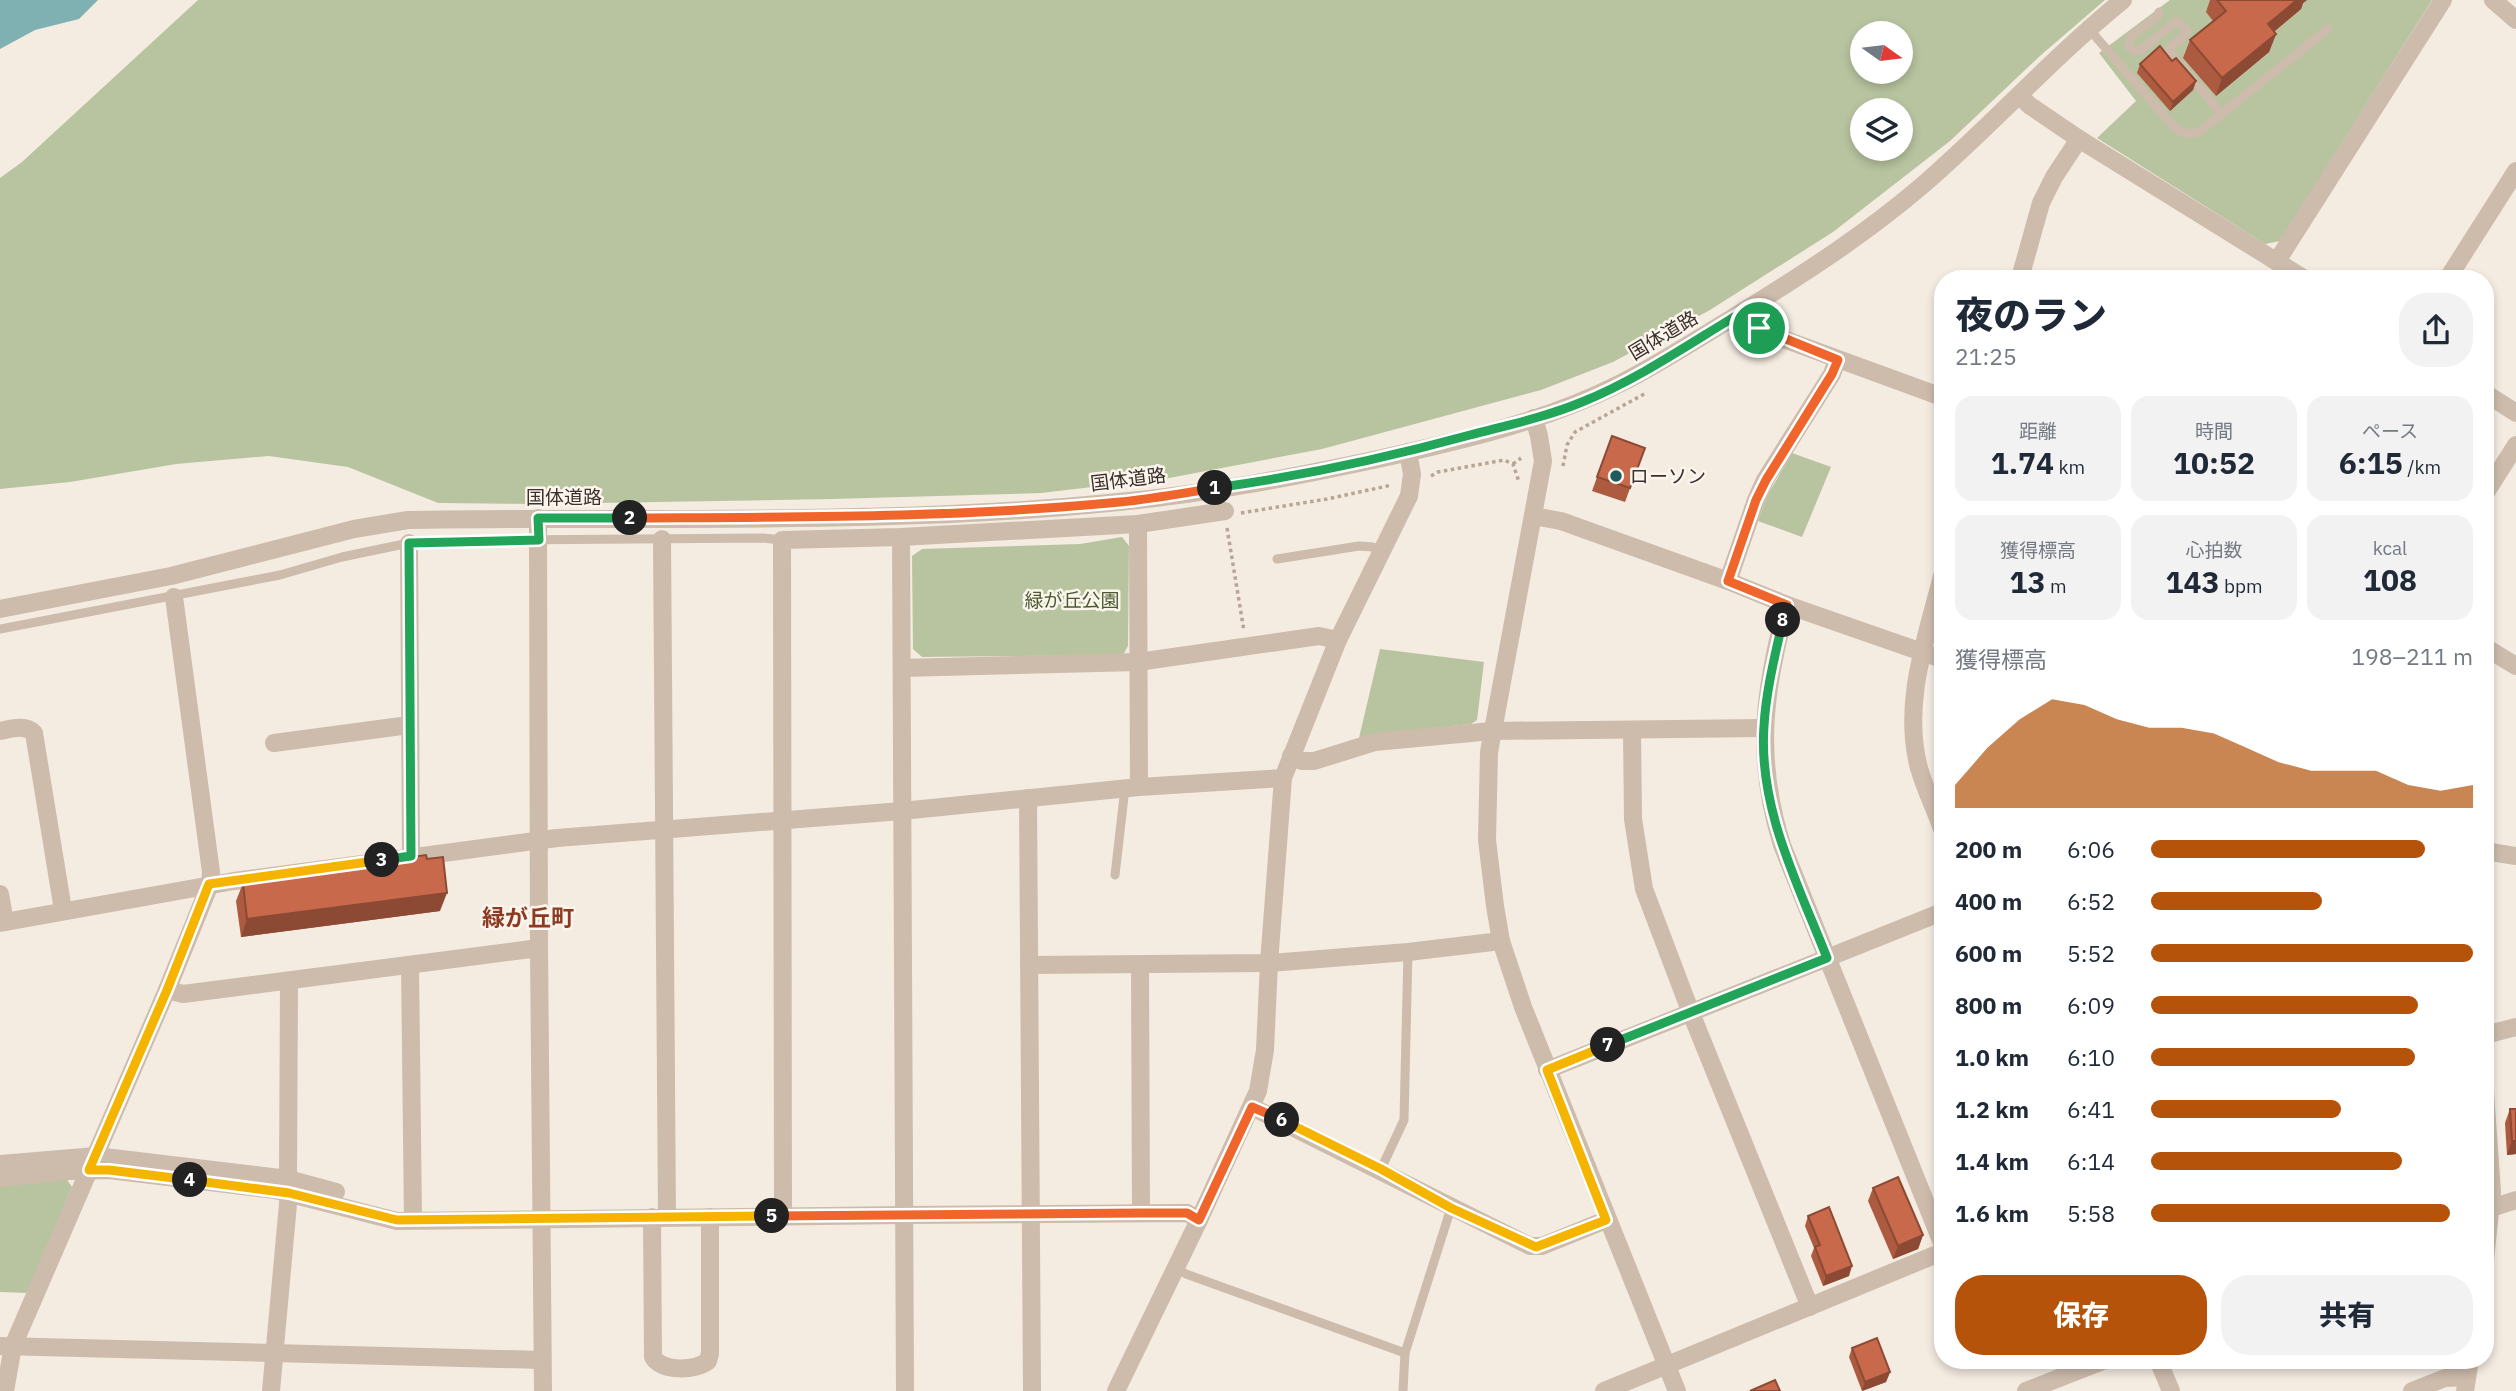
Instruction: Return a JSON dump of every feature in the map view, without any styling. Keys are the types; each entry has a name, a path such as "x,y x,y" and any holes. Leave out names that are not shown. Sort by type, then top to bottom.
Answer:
{"street":[{"name":"国体道路","path":"0,608 171,576 354,530 410,531 538,518 896,516 1097,504 1251,483 1408,452 1534,418 1583,402 1624,382 1744,311 1829,256 1891,211 1960,152 2123,0"},
{"path":"2277,261 2443,0"},
{"path":"2493,0 2516,20"},
{"path":"2020,96 2079,139 2291,270"},
{"path":"2022,270 2041,203 2079,139"},
{"path":"2453,270 2516,171"},
{"path":"1744,311 1752,323 1767,333 1934,394"},
{"path":"1728,581 1756,500 1838,360"},
{"path":"2494,399 2516,413"},
{"path":"1534,418 1543,461 1492,731 1487,782 1487,840 1501,941 1522,1007 1676,1391"},
{"path":"2494,480 2516,445"},
{"path":"1116,1391 1252,1107 1262,1074 1265,1050 1283,778 1338,640 1409,496 1412,474 1408,452"},
{"path":"783,1215 782,540 901,537 1138,524 1225,513"},
{"path":"1533,516 1561,521 1934,656"},
{"path":"538,518 543,1391"},
{"path":"1132,787 1138,662 1138,524"},
{"path":"410,531 411,856"},
{"path":"901,537 905,1391"},
{"path":"662,539 665,830 660,1217 653,1357 663,1367 705,1364 710,1353 710,1217"},
{"path":"5,1391 7,1346 92,1163 167,990 209,884 211,872 174,597"},
{"path":"1787,605 1772,670 1763,728 1764,768 1773,818 1934,1223"},
{"path":"1934,608 1915,690 1913,728 1919,768 1934,808"},
{"path":"902,668 1138,662 1319,636 1338,640"},
{"path":"2494,653 2516,666"},
{"path":"274,743 409,725"},
{"path":"0,731 23,727 30,728 34,733 63,910"},
{"path":"1291,756 1302,761 1314,761 1375,742 1492,731 1763,728"},
{"path":"1632,730 1633,819 1644,890 1810,1307"},
{"path":"0,894 2,922 209,884 539,840 902,811 1132,787 1283,778"},
{"path":"1028,798 1032,1391"},
{"path":"2494,852 2516,856"},
{"path":"1547,1070 1934,915"},
{"path":"1030,965 1269,963 1408,952 1501,941"},
{"path":"167,990 183,994 539,948"},
{"path":"410,965 413,1219"},
{"path":"1140,965 1141,1213"},
{"path":"271,1391 288,1186 289,982"},
{"path":"2494,1033 2516,1027"},
{"path":"1252,1107 1381,1169 1451,1208 1536,1247 1606,1220"},
{"path":"0,1178 92,1163"},
{"path":"0,1164 92,1163 288,1186 401,1211 413,1219 1187,1213 1199,1220"},
{"path":"2494,1207 2516,1200"},
{"path":"1604,1391 1934,1255"},
{"path":"7,1346 542,1360"},
{"path":"2026,1391 2082,1369"},
{"path":"2162,1369 2171,1391"},
{"path":"2412,1391 2445,1378 2468,1376"}],"lane":[{"path":"2159,12 2158,16 2130,37 2129,47 2134,51 2141,50 2179,22 2187,31 2170,48 2170,53 2222,114"},
{"path":"2089,29 2180,132 2191,135 2199,132 2328,29"},
{"path":"0,629 280,575 410,531 539,540 782,540"},
{"path":"1277,559 1359,546 1382,551"},
{"path":"1115,875 1132,787"},
{"path":"1381,1169 1404,1120 1408,952"},
{"path":"1403,1391 1405,1353 1451,1208"},
{"path":"1176,1268 1186,1274 1405,1353"}],"path":[{"path":"1561,472 1565,445 1575,432 1650,391"},
{"path":"1513,464 1521,458"},
{"path":"1429,477 1438,472 1504,460 1513,464 1519,484"},
{"path":"1247,647 1225,513 1327,499 1400,483"}],"green space":[{"path":"198,0 2105,0 2041,55 1950,141 1833,232 1710,310 1613,362 1541,390 1322,449 1169,478 1041,493 535,504 438,503 348,467 269,456 176,464 70,482 0,489 0,178 22,162"},
{"path":"2170,0 2432,0 2280,241 2265,244 2097,138 2136,101 2099,53"},
{"path":"1792,453 1831,467 1802,537 1758,521 1767,496"},
{"name":"緑が丘公園","path":"1122,537 1129,546 1128,646 1123,655 922,657 913,649 912,556 922,549 1080,544"},
{"path":"1380,649 1484,662 1477,720 1471,724 1359,738"},
{"path":"65,1177 72,1187 28,1293 0,1292 0,1184"}],"water":[{"path":"0,0 98,0 79,19 35,30 0,49"}],"building":[{"path":"2217,0 2297,0 2268,24 2276,34 2222,78 2190,40 2226,11"},
{"path":"2160,46 2172,61 2176,58 2196,81 2173,102 2140,64"},
{"name":"ローソン","path":"1612,436 1645,448 1630,488 1597,477"},
{"path":"426,855 427,859 443,857 447,893 247,919 243,883 254,882 254,878"},
{"path":"2510,1109 2516,1109 2516,1141 2512,1141"},
{"path":"1898,1177 1923,1235 1898,1246 1873,1188"},
{"path":"1829,1207 1852,1266 1826,1276 1815,1247 1820,1245 1808,1216"},
{"path":"1877,1338 1890,1372 1865,1382 1852,1348"},
{"path":"1775,1380 1780,1391 1750,1391"}],"place":[{"name":"ローソン","path":"1616,476"}],"district":[{"name":"緑が丘町","path":"528,917"}],"route":[{"path":"1744,311 1759,328 1838,360 1756,500 1728,581 1787,605 1767,699 1763,728 1764,768 1773,818 1827,958 1547,1070 1606,1220 1542,1246 1530,1246 1451,1208 1381,1169 1252,1107 1199,1220 1187,1213 1141,1213 397,1220 275,1190 109,1170 89,1170 203,905 209,884 411,856 409,543 539,540 538,518 896,516 1006,511 1123,502 1251,483 1328,470 1408,452 1583,402 1624,382 1744,311"}]}
